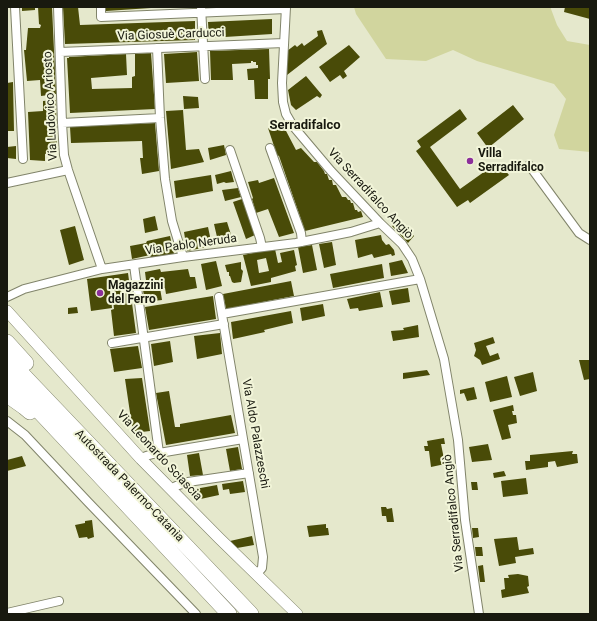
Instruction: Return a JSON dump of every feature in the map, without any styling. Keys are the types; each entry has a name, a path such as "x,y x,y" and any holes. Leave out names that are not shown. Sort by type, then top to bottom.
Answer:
{"highway":[{"path":"7,342 137,485 161,519"},
{"name":"Autostrada Palermo-Catania","path":"7,358 251,614"},
{"name":"Autostrada Palermo-Catania","path":"7,377 230,614"},
{"path":"7,395 24,407 51,432 169,555 217,600"}],"street":[{"path":"15,7 23,159"},
{"name":"Via Ludovico Ariosto","path":"58,7 64,155 102,269"},
{"path":"101,7 101,17 201,10 286,8"},
{"name":"Via Serradifalco Angiò","path":"286,8 282,83 283,102 286,114 293,126 326,165 380,223 402,244 412,259 420,279 444,359 458,440 464,520 479,614"},
{"path":"201,10 205,79"},
{"name":"Via Giosuè Carducci","path":"60,52 284,43"},
{"path":"157,48 160,118 165,179 172,220 184,257"},
{"path":"62,123 160,118"},
{"path":"270,148 301,233 302,242"},
{"path":"230,150 262,247"},
{"path":"529,165 579,233 590,240"},
{"path":"7,183 68,170"},
{"name":"Via Pablo Neruda","path":"7,297 24,289 102,269 302,242 351,232 380,223"},
{"path":"134,265 159,453"},
{"path":"222,314 420,279"},
{"name":"Via Aldo Palazzeschi","path":"219,297 263,557 262,568 257,574"},
{"name":"Via Leonardo Sciascia","path":"7,311 142,459 219,538 297,614"},
{"path":"112,343 224,324"},
{"path":"7,421 25,435 196,614"},
{"path":"142,459 146,456 159,453 243,440"},
{"path":"171,489 188,482 249,473"},
{"path":"7,614 59,601"}],"green space":[{"path":"354,7 551,7 557,25 567,41 590,45 590,152 559,149 554,135 566,99 554,84 477,61 453,50 426,61 386,59 356,14"}],"building":[{"path":"22,7 35,7 35,10 22,11"},
{"path":"38,7 52,7 56,94 41,96 40,80 27,81 24,50 26,50 28,28 40,28 41,25 39,24"},
{"path":"63,7 78,7 80,25 195,21 195,40 65,44"},
{"path":"106,7 151,7 151,8 106,11"},
{"path":"565,7 590,7 590,19 564,12"},
{"path":"272,19 272,34 209,38 208,22"},
{"path":"322,30 327,44 287,75 287,51 295,45 297,47 302,43 304,46 318,36 317,31"},
{"path":"349,45 360,57 344,71 347,76 343,79 340,75 330,82 319,67"},
{"path":"269,49 270,79 268,79 268,99 255,99 254,80 248,80 247,69 258,68 256,62 253,61 251,61 251,63 232,64 233,80 211,80 210,51"},
{"path":"197,52 199,81 166,83 164,54"},
{"path":"151,53 155,109 70,113 67,58 126,54 127,75 91,78 92,89 132,88 132,77 135,76 135,54"},
{"path":"306,76 322,95 320,98 317,96 296,110 291,105 288,90"},
{"path":"13,82 14,131 7,131 7,83"},
{"path":"183,96 198,97 199,108 184,109"},
{"path":"56,100 57,152 45,154 45,161 30,160 28,112 43,111 43,101"},
{"path":"513,105 524,119 488,148 477,133"},
{"path":"460,109 467,119 430,147 460,189 498,162 509,175 470,203 468,200 457,207 416,151 421,147 417,141"},
{"path":"183,110 186,150 199,149 204,162 171,169 166,111"},
{"path":"155,123 159,171 142,174 140,158 143,158 142,141 71,143 70,127"},
{"path":"278,125 280,130 285,129 296,150 301,148 314,162 317,162 325,174 327,174 329,180 332,180 333,185 336,185 342,197 346,197 350,200 351,203 353,203 355,210 358,212 361,211 363,217 305,231 268,128"},
{"path":"224,145 226,155 210,160 208,148"},
{"path":"16,146 16,159 7,158 7,147"},
{"path":"231,171 234,182 217,184 215,175"},
{"path":"211,175 213,191 176,198 174,181"},
{"path":"274,178 294,233 279,237 268,209 256,213 248,182 258,180 259,183"},
{"path":"238,188 241,197 225,201 222,190"},
{"path":"242,199 255,235 246,239 233,202"},
{"path":"155,216 158,230 145,233 143,219"},
{"path":"399,220 414,236 408,243 392,226"},
{"path":"227,222 233,241 217,245 214,224"},
{"path":"75,226 84,260 69,265 60,230"},
{"path":"208,227 212,246 187,251 184,232"},
{"path":"381,235 382,240 386,245 389,244 394,250 395,255 392,256 391,254 374,258 372,254 358,258 355,240"},
{"path":"170,236 174,254 151,258 150,255 132,259 130,246"},
{"path":"332,242 336,265 324,268 319,244"},
{"path":"312,245 317,270 303,273 298,247"},
{"path":"275,249 278,263 282,262 280,253 294,250 297,265 295,266 296,271 271,278 271,282 251,286 243,255 253,253 253,251","holes":["266,258 269,271 259,273 257,260"]},
{"path":"402,260 408,273 391,276 389,263"},
{"path":"216,261 222,286 206,290 201,264"},
{"path":"241,262 241,269 243,271 241,282 234,283 229,276 229,272 227,272 225,265"},
{"path":"382,264 384,278 333,288 330,274"},
{"path":"160,269 161,272 188,269 190,277 195,277 197,288 166,294 165,288 160,288 162,300 145,302 143,290 147,288 145,272"},
{"path":"128,273 136,333 114,336 111,310 114,309 111,282 109,282 112,308 91,311 87,279"},
{"path":"291,281 294,296 226,309 223,294"},
{"path":"408,288 410,302 392,305 389,291"},
{"path":"380,292 383,307 359,311 358,308 350,309 347,299"},
{"path":"213,296 216,319 149,330 145,307"},
{"path":"323,304 325,316 302,321 300,308"},
{"path":"77,307 78,313 68,314 68,308"},
{"path":"291,311 293,323 264,330 265,332 233,339 231,322"},
{"path":"418,325 419,337 393,341 391,331 404,330 403,328"},
{"path":"220,333 222,354 197,359 194,336"},
{"path":"493,337 495,343 486,346 490,356 498,353 500,359 482,365 480,360 474,356 476,350 474,343"},
{"path":"170,341 173,362 154,366 151,344"},
{"path":"138,346 142,368 114,372 110,349"},
{"path":"579,360 590,360 590,379 584,380"},
{"path":"427,370 430,375 403,379 403,373"},
{"path":"533,372 537,391 520,396 514,377"},
{"path":"507,376 512,397 490,402 485,382"},
{"path":"142,378 150,431 133,433 125,379"},
{"path":"474,387 477,399 467,401 464,393 460,394 460,390"},
{"path":"169,391 175,427 180,427 180,424 231,415 235,433 166,445 156,393"},
{"path":"513,405 514,411 512,411 513,415 516,415 517,423 508,425 511,438 502,440 493,410"},
{"path":"444,438 445,444 441,444 445,464 431,467 429,451 425,451 424,446 428,446 427,441"},
{"path":"488,444 492,460 472,462 469,447"},
{"path":"238,447 242,469 230,471 226,449"},
{"path":"573,451 572,454 577,454 578,463 557,467 555,461 548,462 548,467 526,470 525,461 530,461 530,455"},
{"path":"199,453 203,475 190,476 187,455"},
{"path":"22,456 26,466 7,471 7,460"},
{"path":"504,471 506,476 494,478 493,473"},
{"path":"526,478 528,494 503,497 501,481"},
{"path":"243,481 245,492 230,494 229,489 223,490 222,484"},
{"path":"471,482 477,482 478,490 472,490"},
{"path":"217,485 219,495 196,500 195,489"},
{"path":"381,507 386,507 387,509 392,508 394,522 387,522 386,516 382,516"},
{"path":"92,520 94,537 88,539 87,537 79,538 75,525"},
{"path":"326,524 329,535 309,537 307,526"},
{"path":"472,528 478,528 479,537 473,538"},
{"path":"252,536 254,545 237,548 230,541"},
{"path":"517,537 519,550 533,548 534,554 515,557 516,563 499,566 494,539"},
{"path":"475,547 482,547 483,556 476,556"},
{"path":"483,565 485,582 480,582 478,566"},
{"path":"518,574 528,576 529,586 527,587 529,593 502,598 501,590 505,589 504,578 509,578 508,575"}],"place":[{"name":"Villa Serradifalco","path":"470,161"},
{"name":"Magazzini del Ferro","path":"100,293"}],"district":[{"name":"Serradifalco","path":"305,126"}]}
